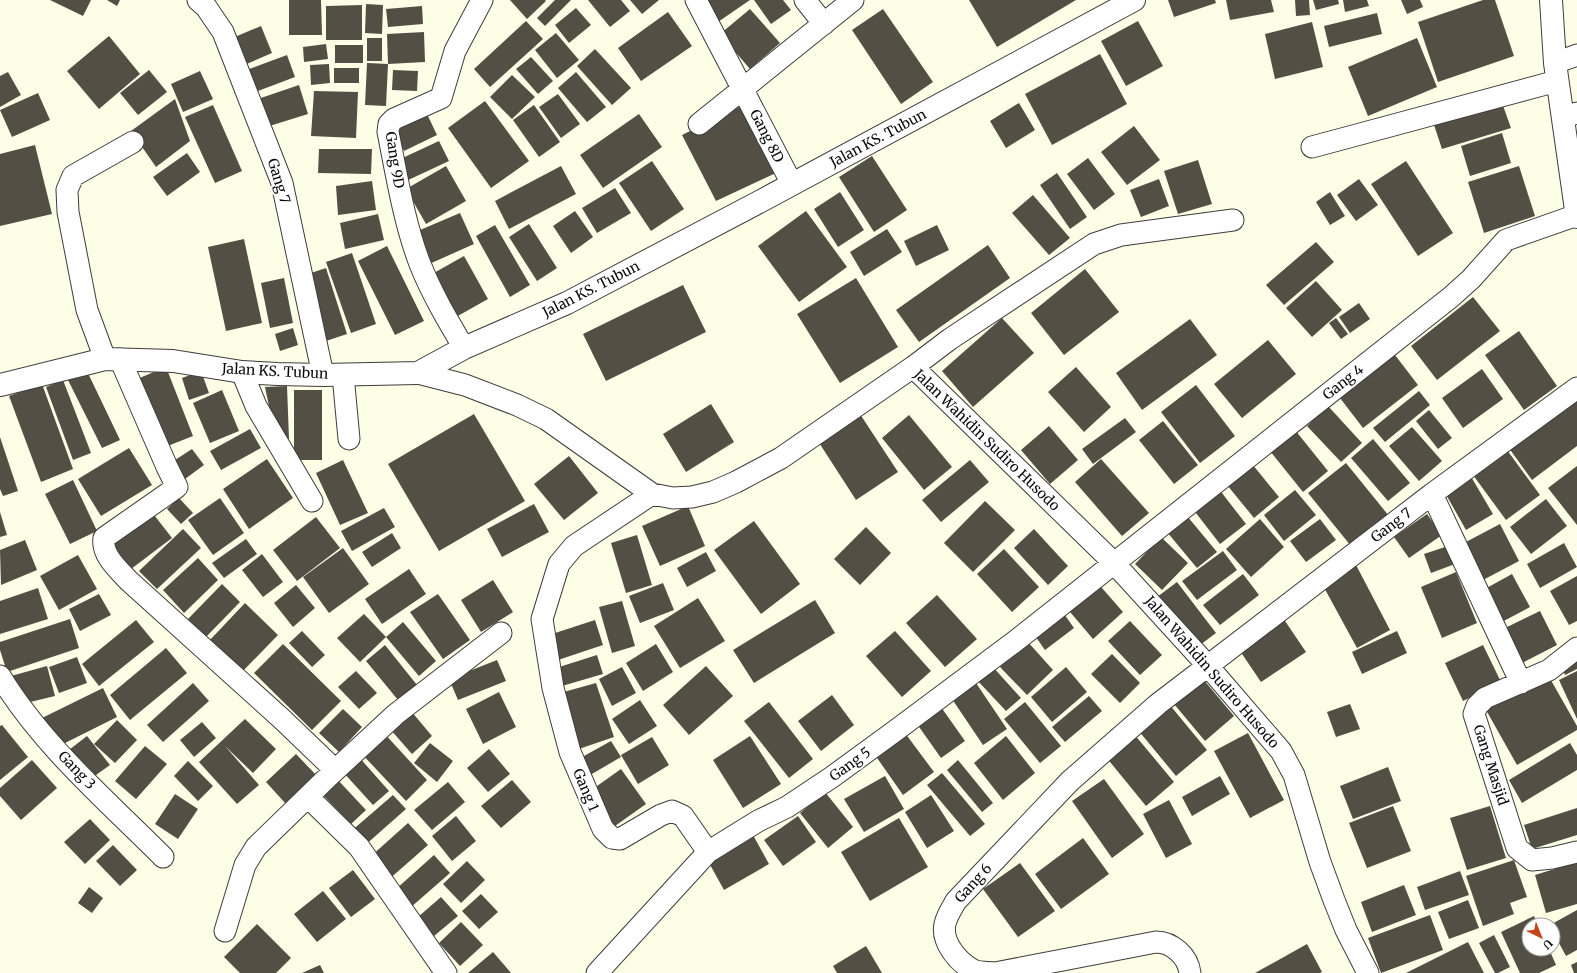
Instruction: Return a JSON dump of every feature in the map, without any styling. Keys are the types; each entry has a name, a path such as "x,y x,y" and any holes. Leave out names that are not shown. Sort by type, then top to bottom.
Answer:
{"street":[{"name":"Gang 7","path":"198,0 206,7 223,32 282,183 349,439"},
{"name":"Gang 9D","path":"464,348 432,292 420,264 406,223 388,132 389,124 394,119 441,98 455,51 482,0"},
{"name":"Gang 8D","path":"696,0 792,184"},
{"path":"805,0 824,24"},
{"path":"699,124 853,0"},
{"path":"1551,0 1556,72 1570,115 1577,216"},
{"name":"Jalan KS. Tubun","path":"0,385 112,359 173,361 242,372 333,375 418,373 464,348 567,303 792,184 1120,3"},
{"path":"1312,147 1556,72 1577,55"},
{"path":"133,142 73,176 67,190 68,212 87,310 178,487 104,538 103,545 110,559 129,581 283,720 335,770"},
{"name":"Gang 4","path":"1113,562 1451,297 1471,279 1506,240 1577,216"},
{"path":"913,367 957,334 1094,244 1121,236 1233,220"},
{"name":"Jalan Wahidin Sudiro Husodo","path":"418,373 487,392 546,419 652,494 673,498 692,497 713,492 736,482 781,458 913,367 1113,562 1207,665 1270,738 1288,762 1298,786 1320,862 1334,900 1346,930 1368,973"},
{"path":"242,372 256,406 312,501"},
{"name":"Gang 7","path":"1207,665 1432,494 1577,388"},
{"name":"Gang 1","path":"652,494 574,546 559,564 542,619 553,688 570,752 604,829 612,838 620,839 661,815 672,811 683,816 708,852"},
{"path":"1432,494 1521,683"},
{"name":"Gang 5","path":"597,973 708,852 758,821 788,807 832,777 1013,642 1113,562"},
{"path":"225,931 245,865 256,848 335,770 396,714 501,633"},
{"name":"Gang Masjid","path":"1577,648 1549,670 1486,698 1477,706 1474,714 1517,848 1532,860 1552,858 1577,852"},
{"name":"Gang 6","path":"1190,973 1184,958 1178,951 1167,944 1156,942 995,973 974,970 960,960 951,949 946,938 945,925 956,901 1070,781 1158,704 1207,665"},
{"name":"Gang 3","path":"0,676 32,720 68,761 163,857"},
{"path":"308,797 359,847 446,973"}],"building":[{"path":"50,0 91,0 83,16"},
{"path":"107,0 120,0 117,6"},
{"path":"289,0 321,0 322,35 289,35"},
{"path":"510,0 545,0 546,1 527,19"},
{"path":"555,0 571,0 545,26 537,18"},
{"path":"588,0 621,0 630,11 610,27"},
{"path":"630,0 659,0 642,14"},
{"path":"708,0 750,0 715,24 702,5"},
{"path":"754,0 783,0 791,10 771,24"},
{"path":"969,0 1076,0 997,47"},
{"path":"1168,0 1215,0 1216,3 1174,17"},
{"path":"1226,0 1271,0 1274,12 1230,20"},
{"path":"1295,0 1309,0 1310,15 1296,16"},
{"path":"1313,0 1338,0 1339,4 1316,10"},
{"path":"1343,0 1367,0 1369,6 1345,12"},
{"path":"1401,0 1420,0 1423,7 1407,14"},
{"path":"1483,0 1495,0 1514,56 1438,82 1418,22"},
{"path":"366,4 383,5 382,34 365,33"},
{"path":"362,5 362,40 326,40 326,6"},
{"path":"422,6 423,24 388,27 386,9"},
{"path":"576,8 591,25 569,43 555,25"},
{"path":"750,9 780,43 750,69 720,34"},
{"path":"883,9 933,82 901,104 852,30"},
{"path":"668,12 692,46 641,81 618,48"},
{"path":"1377,13 1382,34 1329,47 1324,26"},
{"path":"526,21 543,39 490,87 474,69"},
{"path":"1138,21 1163,66 1126,86 1101,41"},
{"path":"1312,22 1323,67 1275,79 1265,34"},
{"path":"261,26 272,53 242,66 230,39"},
{"path":"424,32 425,62 388,64 387,34"},
{"path":"556,33 579,60 557,78 535,50"},
{"path":"109,36 140,74 99,109 67,71"},
{"path":"367,38 382,38 382,61 367,61"},
{"path":"1417,38 1437,87 1368,116 1348,67"},
{"path":"326,44 328,59 304,62 303,47"},
{"path":"335,45 363,45 363,63 335,63"},
{"path":"595,49 631,88 612,105 577,66"},
{"path":"1100,54 1127,104 1052,145 1025,94"},
{"path":"287,55 295,77 253,93 244,71"},
{"path":"531,57 553,81 538,94 516,69"},
{"path":"367,63 388,64 386,106 365,105"},
{"path":"329,64 330,83 311,85 310,65"},
{"path":"334,68 359,68 359,83 334,83"},
{"path":"149,70 167,92 138,115 120,93"},
{"path":"393,70 418,71 417,91 392,90"},
{"path":"200,71 213,99 183,112 171,84"},
{"path":"8,72 21,95 0,107 0,76"},
{"path":"576,72 606,107 587,122 558,88"},
{"path":"512,75 535,97 512,119 490,97"},
{"path":"299,85 308,114 263,128 255,100"},
{"path":"314,91 358,92 356,138 311,136"},
{"path":"38,93 50,120 12,137 0,110"},
{"path":"558,94 580,124 561,138 539,107"},
{"path":"175,99 190,141 156,167 131,131"},
{"path":"1501,100 1511,128 1442,149 1432,119"},
{"path":"485,101 529,161 491,188 448,128"},
{"path":"1019,103 1035,130 1006,148 990,121"},
{"path":"213,105 242,171 215,183 185,117"},
{"path":"534,105 560,142 539,157 513,120"},
{"path":"743,105 778,172 716,201 682,135"},
{"path":"426,112 437,135 404,151 393,128"},
{"path":"639,114 662,147 603,188 580,155"},
{"path":"1134,126 1160,160 1127,185 1101,152"},
{"path":"1502,133 1511,163 1470,176 1461,146"},
{"path":"439,141 449,161 404,182 394,162"},
{"path":"35,145 52,214 0,226 0,154"},
{"path":"319,149 372,149 371,174 318,173"},
{"path":"187,153 200,172 167,196 153,177"},
{"path":"872,156 907,210 874,232 839,177"},
{"path":"1088,158 1115,194 1094,210 1067,174"},
{"path":"1198,160 1212,204 1178,214 1164,171"},
{"path":"652,161 684,209 651,231 619,183"},
{"path":"1406,161 1453,233 1418,256 1371,184"},
{"path":"446,166 466,201 426,224 406,189"},
{"path":"561,166 576,194 509,229 495,201"},
{"path":"1519,166 1535,216 1484,233 1468,182"},
{"path":"1057,173 1087,217 1070,229 1040,185"},
{"path":"1159,179 1169,206 1141,217 1130,190"},
{"path":"1359,179 1378,205 1356,221 1337,195"},
{"path":"372,181 376,210 338,215 336,186"},
{"path":"615,188 631,213 597,233 582,208"},
{"path":"840,192 864,230 838,247 814,209"},
{"path":"1330,192 1345,216 1330,225 1316,202"},
{"path":"1033,195 1070,238 1049,255 1012,213"},
{"path":"575,211 593,237 571,253 553,226"},
{"path":"806,211 847,267 799,302 758,246"},
{"path":"460,213 474,244 427,265 413,233"},
{"path":"378,214 384,240 345,249 340,223"},
{"path":"529,224 557,268 537,281 509,237"},
{"path":"495,225 530,285 510,297 476,236"},
{"path":"937,225 949,250 916,266 904,241"},
{"path":"887,229 902,252 864,276 850,252"},
{"path":"244,239 262,323 226,331 208,247"},
{"path":"1316,242 1334,262 1284,305 1266,285"},
{"path":"988,245 1010,278 919,342 896,310"},
{"path":"387,246 424,321 395,335 358,261"},
{"path":"352,253 376,324 351,333 326,262"},
{"path":"464,256 488,299 456,317 432,274"},
{"path":"326,268 347,334 326,341 305,275"},
{"path":"1085,269 1119,312 1064,355 1031,313"},
{"path":"284,278 293,323 270,328 261,283"},
{"path":"856,278 898,347 840,383 797,314"},
{"path":"1316,281 1342,310 1312,337 1286,308"},
{"path":"683,285 706,332 606,381 583,334"},
{"path":"1473,297 1500,331 1437,380 1411,346"},
{"path":"1359,303 1370,319 1350,333 1339,317"},
{"path":"1002,318 1034,353 973,407 942,371"},
{"path":"1336,318 1348,334 1341,339 1329,323"},
{"path":"1190,319 1217,355 1142,410 1116,373"},
{"path":"293,328 298,345 280,351 275,334"},
{"path":"1519,331 1557,386 1524,410 1485,355"},
{"path":"1268,340 1296,374 1242,418 1214,384"},
{"path":"1395,355 1418,385 1363,428 1340,398"},
{"path":"166,367 193,436 165,447 137,379"},
{"path":"1076,367 1111,407 1084,432 1048,392"},
{"path":"86,369 120,440 102,448 67,378"},
{"path":"1482,369 1503,399 1463,428 1442,398"},
{"path":"201,371 209,393 189,400 182,378"},
{"path":"63,380 91,453 73,460 46,387"},
{"path":"42,384 73,469 41,482 9,396"},
{"path":"1196,385 1235,436 1200,463 1161,412"},
{"path":"287,386 289,439 275,435 265,387"},
{"path":"222,390 239,431 210,443 193,403"},
{"path":"294,390 322,390 322,460 294,460"},
{"path":"1419,391 1430,405 1385,442 1373,428"},
{"path":"1577,395 1577,446 1532,480 1506,444"},
{"path":"711,404 734,442 686,472 663,434"},
{"path":"1328,406 1362,443 1341,462 1307,426"},
{"path":"1429,410 1452,438 1438,449 1416,421"},
{"path":"858,411 898,472 856,500 816,438"},
{"path":"474,414 525,501 439,551 388,464"},
{"path":"909,415 952,467 924,490 882,438"},
{"path":"1125,418 1136,432 1093,464 1082,449"},
{"path":"1163,421 1198,465 1174,484 1139,440"},
{"path":"1291,425 1328,471 1303,492 1266,446"},
{"path":"1049,426 1078,460 1050,484 1021,450"},
{"path":"1412,427 1442,461 1419,481 1389,446"},
{"path":"250,429 261,448 221,470 210,451"},
{"path":"0,437 18,491 3,496 0,489"},
{"path":"1373,439 1410,483 1388,501 1351,458"},
{"path":"129,448 152,485 101,516 78,479"},
{"path":"192,449 204,465 185,479 172,462"},
{"path":"1507,450 1540,495 1506,520 1473,475"},
{"path":"569,456 598,493 564,520 534,484"},
{"path":"267,459 293,498 249,529 223,489"},
{"path":"1101,459 1149,513 1122,536 1075,482"},
{"path":"1248,459 1279,497 1254,518 1223,480"},
{"path":"343,460 368,513 340,525 316,473"},
{"path":"970,460 989,482 941,522 922,500"},
{"path":"1346,463 1389,516 1351,546 1308,493"},
{"path":"1577,466 1577,525 1548,488"},
{"path":"1470,475 1493,514 1466,530 1444,491"},
{"path":"73,480 97,531 70,544 45,494"},
{"path":"1215,484 1246,524 1220,544 1189,504"},
{"path":"1295,490 1316,515 1284,541 1264,515"},
{"path":"179,498 193,513 181,524 167,509"},
{"path":"220,498 244,533 213,555 188,520"},
{"path":"1546,499 1567,526 1531,554 1510,527"},
{"path":"985,501 1015,530 973,572 944,543"},
{"path":"534,504 549,532 502,557 487,529"},
{"path":"688,506 705,546 660,566 642,526"},
{"path":"384,508 395,527 352,551 341,531"},
{"path":"1182,510 1217,552 1197,568 1162,526"},
{"path":"151,511 172,538 131,569 110,541"},
{"path":"0,512 7,535 0,537"},
{"path":"1427,514 1442,535 1409,558 1394,537"},
{"path":"316,517 340,548 297,581 273,550"},
{"path":"1260,519 1284,547 1251,577 1226,549"},
{"path":"1320,519 1336,540 1306,562 1290,541"},
{"path":"754,521 800,584 761,614 714,550"},
{"path":"1500,524 1519,561 1483,580 1464,543"},
{"path":"866,527 891,553 860,585 834,559"},
{"path":"183,529 201,548 157,589 139,571"},
{"path":"1034,529 1068,566 1048,585 1014,548"},
{"path":"392,533 401,548 372,567 362,552"},
{"path":"637,535 652,585 626,593 611,543"},
{"path":"1161,537 1188,563 1162,590 1135,564"},
{"path":"246,539 257,554 224,578 212,563"},
{"path":"25,540 37,570 1,585 0,550"},
{"path":"1564,543 1577,567 1540,588 1527,564"},
{"path":"1448,546 1455,564 1431,573 1424,554"},
{"path":"343,548 369,584 329,613 303,577"},
{"path":"1004,549 1039,587 1012,612 977,574"},
{"path":"1223,551 1237,570 1197,600 1182,581"},
{"path":"706,552 716,571 687,587 677,568"},
{"path":"262,554 283,582 263,597 242,570"},
{"path":"78,555 97,589 59,610 40,576"},
{"path":"198,558 218,580 184,613 163,590"},
{"path":"1355,563 1390,630 1357,648 1321,582"},
{"path":"409,569 426,594 382,624 365,599"},
{"path":"1456,572 1477,623 1442,638 1421,587"},
{"path":"1243,574 1259,595 1220,625 1203,605"},
{"path":"1512,574 1530,607 1500,623 1483,590"},
{"path":"1577,576 1577,621 1569,625 1550,591"},
{"path":"493,580 513,612 481,632 461,600"},
{"path":"1095,580 1123,612 1093,639 1065,606"},
{"path":"1177,582 1216,633 1196,648 1157,597"},
{"path":"663,583 674,610 640,623 629,596"},
{"path":"222,584 240,602 206,637 188,619"},
{"path":"296,585 315,608 293,627 274,603"},
{"path":"38,588 48,619 0,634 0,601"},
{"path":"99,594 111,615 80,631 69,609"},
{"path":"438,594 470,640 443,659 410,612"},
{"path":"937,595 977,639 945,667 906,623"},
{"path":"698,598 725,641 680,668 654,626"},
{"path":"815,600 835,633 754,683 733,650"},
{"path":"622,601 635,646 612,653 599,607"},
{"path":"245,603 278,635 242,672 209,641"},
{"path":"1062,611 1074,628 1045,650 1033,633"},
{"path":"1540,611 1557,645 1520,664 1503,629"},
{"path":"364,614 386,637 360,662 337,638"},
{"path":"1281,615 1306,652 1261,682 1236,645"},
{"path":"70,619 79,648 7,672 0,650 0,642"},
{"path":"136,620 154,642 99,686 82,664"},
{"path":"595,620 603,645 558,660 549,635"},
{"path":"1130,621 1162,655 1140,675 1108,641"},
{"path":"403,622 436,661 419,676 386,637"},
{"path":"302,631 325,655 312,667 289,643"},
{"path":"895,631 931,671 902,697 866,656"},
{"path":"1397,631 1407,653 1362,674 1352,652"},
{"path":"1027,641 1053,670 1027,695 1000,667"},
{"path":"283,644 341,701 312,730 254,673"},
{"path":"656,644 673,672 643,691 626,663"},
{"path":"385,645 417,685 398,700 366,661"},
{"path":"1483,645 1501,682 1463,701 1445,663"},
{"path":"166,648 187,673 130,720 110,695"},
{"path":"1112,654 1140,683 1120,703 1091,674"},
{"path":"597,655 603,674 562,686 556,668"},
{"path":"77,657 87,683 59,693 49,667"},
{"path":"1577,658 1577,669 1565,675 1561,665"},
{"path":"497,660 506,681 458,700 449,679"},
{"path":"47,666 55,696 22,704 11,676"},
{"path":"706,666 733,696 689,735 663,705"},
{"path":"992,666 1021,698 1006,711 977,680"},
{"path":"622,667 636,693 612,706 599,679"},
{"path":"1066,667 1087,692 1052,722 1031,697"},
{"path":"356,671 377,693 359,709 338,687"},
{"path":"1577,671 1577,719 1559,680"},
{"path":"1548,675 1577,726 1577,730 1517,765 1486,710"},
{"path":"1203,679 1234,716 1205,741 1174,704"},
{"path":"193,683 209,701 163,742 147,725"},
{"path":"596,683 614,737 573,751 560,693"},
{"path":"976,683 1007,729 983,745 952,699"},
{"path":"103,688 117,717 57,747 42,718"},
{"path":"499,692 516,727 483,744 466,709"},
{"path":"832,695 854,725 821,751 798,721"},
{"path":"1089,696 1102,711 1065,742 1052,727"},
{"path":"640,700 657,726 629,744 612,719"},
{"path":"769,702 813,759 789,778 744,721"},
{"path":"1025,702 1061,746 1040,763 1004,719"},
{"path":"1169,704 1207,750 1176,776 1138,730"},
{"path":"1350,704 1360,729 1336,737 1327,712"},
{"path":"941,707 965,741 941,758 917,724"},
{"path":"343,709 362,727 339,752 319,733"},
{"path":"411,711 432,736 412,754 390,729"},
{"path":"245,719 276,749 253,773 225,746 259,785 237,804 199,762"},
{"path":"117,720 137,740 115,763 94,744"},
{"path":"202,722 216,738 194,757 180,740"},
{"path":"2,725 28,757 0,780 0,726"},
{"path":"383,732 427,780 406,801 361,753"},
{"path":"905,733 934,772 903,795 875,755"},
{"path":"1248,733 1284,800 1250,818 1214,751"},
{"path":"1134,734 1174,782 1146,806 1106,757"},
{"path":"87,736 110,765 89,780 65,753"},
{"path":"750,736 781,784 743,808 713,760"},
{"path":"1006,736 1035,773 1003,800 974,763"},
{"path":"652,737 669,765 638,784 621,755"},
{"path":"611,741 621,757 585,778 575,761"},
{"path":"430,743 453,761 437,782 414,763"},
{"path":"1570,743 1577,755 1577,770 1522,803 1509,780"},
{"path":"145,746 167,764 136,799 115,781"},
{"path":"489,749 510,774 488,792 467,768"},
{"path":"296,754 317,776 286,804 266,782"},
{"path":"358,756 389,791 373,805 342,771"},
{"path":"32,760 57,788 21,820 0,796 0,788"},
{"path":"958,760 993,803 982,812 947,770"},
{"path":"188,761 213,786 198,801 174,776"},
{"path":"1388,767 1401,801 1353,819 1340,786"},
{"path":"621,769 646,804 615,826 590,791"},
{"path":"942,773 985,824 970,836 927,785"},
{"path":"885,776 904,809 864,832 844,799"},
{"path":"1220,776 1230,794 1192,816 1182,797"},
{"path":"336,778 366,810 351,824 321,793"},
{"path":"1104,779 1144,834 1112,858 1072,801"},
{"path":"512,780 531,802 501,828 481,806"},
{"path":"448,782 465,802 432,830 414,810"},
{"path":"825,792 853,827 828,848 800,813"},
{"path":"175,794 198,809 178,839 155,824"},
{"path":"393,795 406,809 363,847 349,833"},
{"path":"931,795 954,831 927,848 905,812"},
{"path":"1169,800 1192,844 1166,858 1143,814"},
{"path":"1393,806 1411,851 1367,868 1349,823"},
{"path":"1490,806 1506,858 1467,870 1450,818"},
{"path":"1577,808 1577,835 1532,849 1524,825"},
{"path":"456,816 476,841 452,861 432,836"},
{"path":"798,816 816,842 783,866 764,840"},
{"path":"899,818 928,867 870,901 841,852"},
{"path":"90,819 110,840 85,864 64,842"},
{"path":"408,823 428,845 387,881 370,857"},
{"path":"753,835 769,864 724,890 708,861"},
{"path":"1083,838 1109,874 1061,909 1035,874"},
{"path":"113,845 137,870 120,886 96,861"},
{"path":"434,855 450,873 410,908 395,890"},
{"path":"1514,860 1527,897 1510,903 1514,914 1483,926 1466,876"},
{"path":"467,861 485,880 461,903 443,884"},
{"path":"1577,862 1577,904 1546,913 1535,875"},
{"path":"1020,863 1055,911 1018,937 983,889"},
{"path":"353,870 375,899 351,917 329,888"},
{"path":"1460,871 1469,895 1425,910 1417,887"},
{"path":"1404,885 1416,915 1372,932 1361,902"},
{"path":"89,887 103,898 92,913 78,903"},
{"path":"323,891 346,919 317,942 294,914"},
{"path":"481,894 498,912 479,929 462,911"},
{"path":"441,897 458,916 434,936 418,917"},
{"path":"1468,900 1479,928 1449,939 1438,912"},
{"path":"1577,910 1577,950 1566,956 1561,947 1561,919"},
{"path":"1430,915 1443,950 1381,973 1368,938"},
{"path":"461,922 483,945 460,966 439,943"},
{"path":"1521,922 1521,957 1552,957 1556,965 1539,973 1520,973 1501,932"},
{"path":"257,924 291,958 276,973 240,973 224,957"},
{"path":"1494,935 1510,967 1498,973 1495,973 1479,943"},
{"path":"1468,942 1484,973 1406,973"},
{"path":"1307,944 1322,972 1255,973"},
{"path":"866,946 882,973 837,973 833,966"},
{"path":"493,952 511,973 468,973"},
{"path":"1577,962 1577,973 1574,973 1571,965"},
{"path":"320,965 324,973 302,973"}]}
